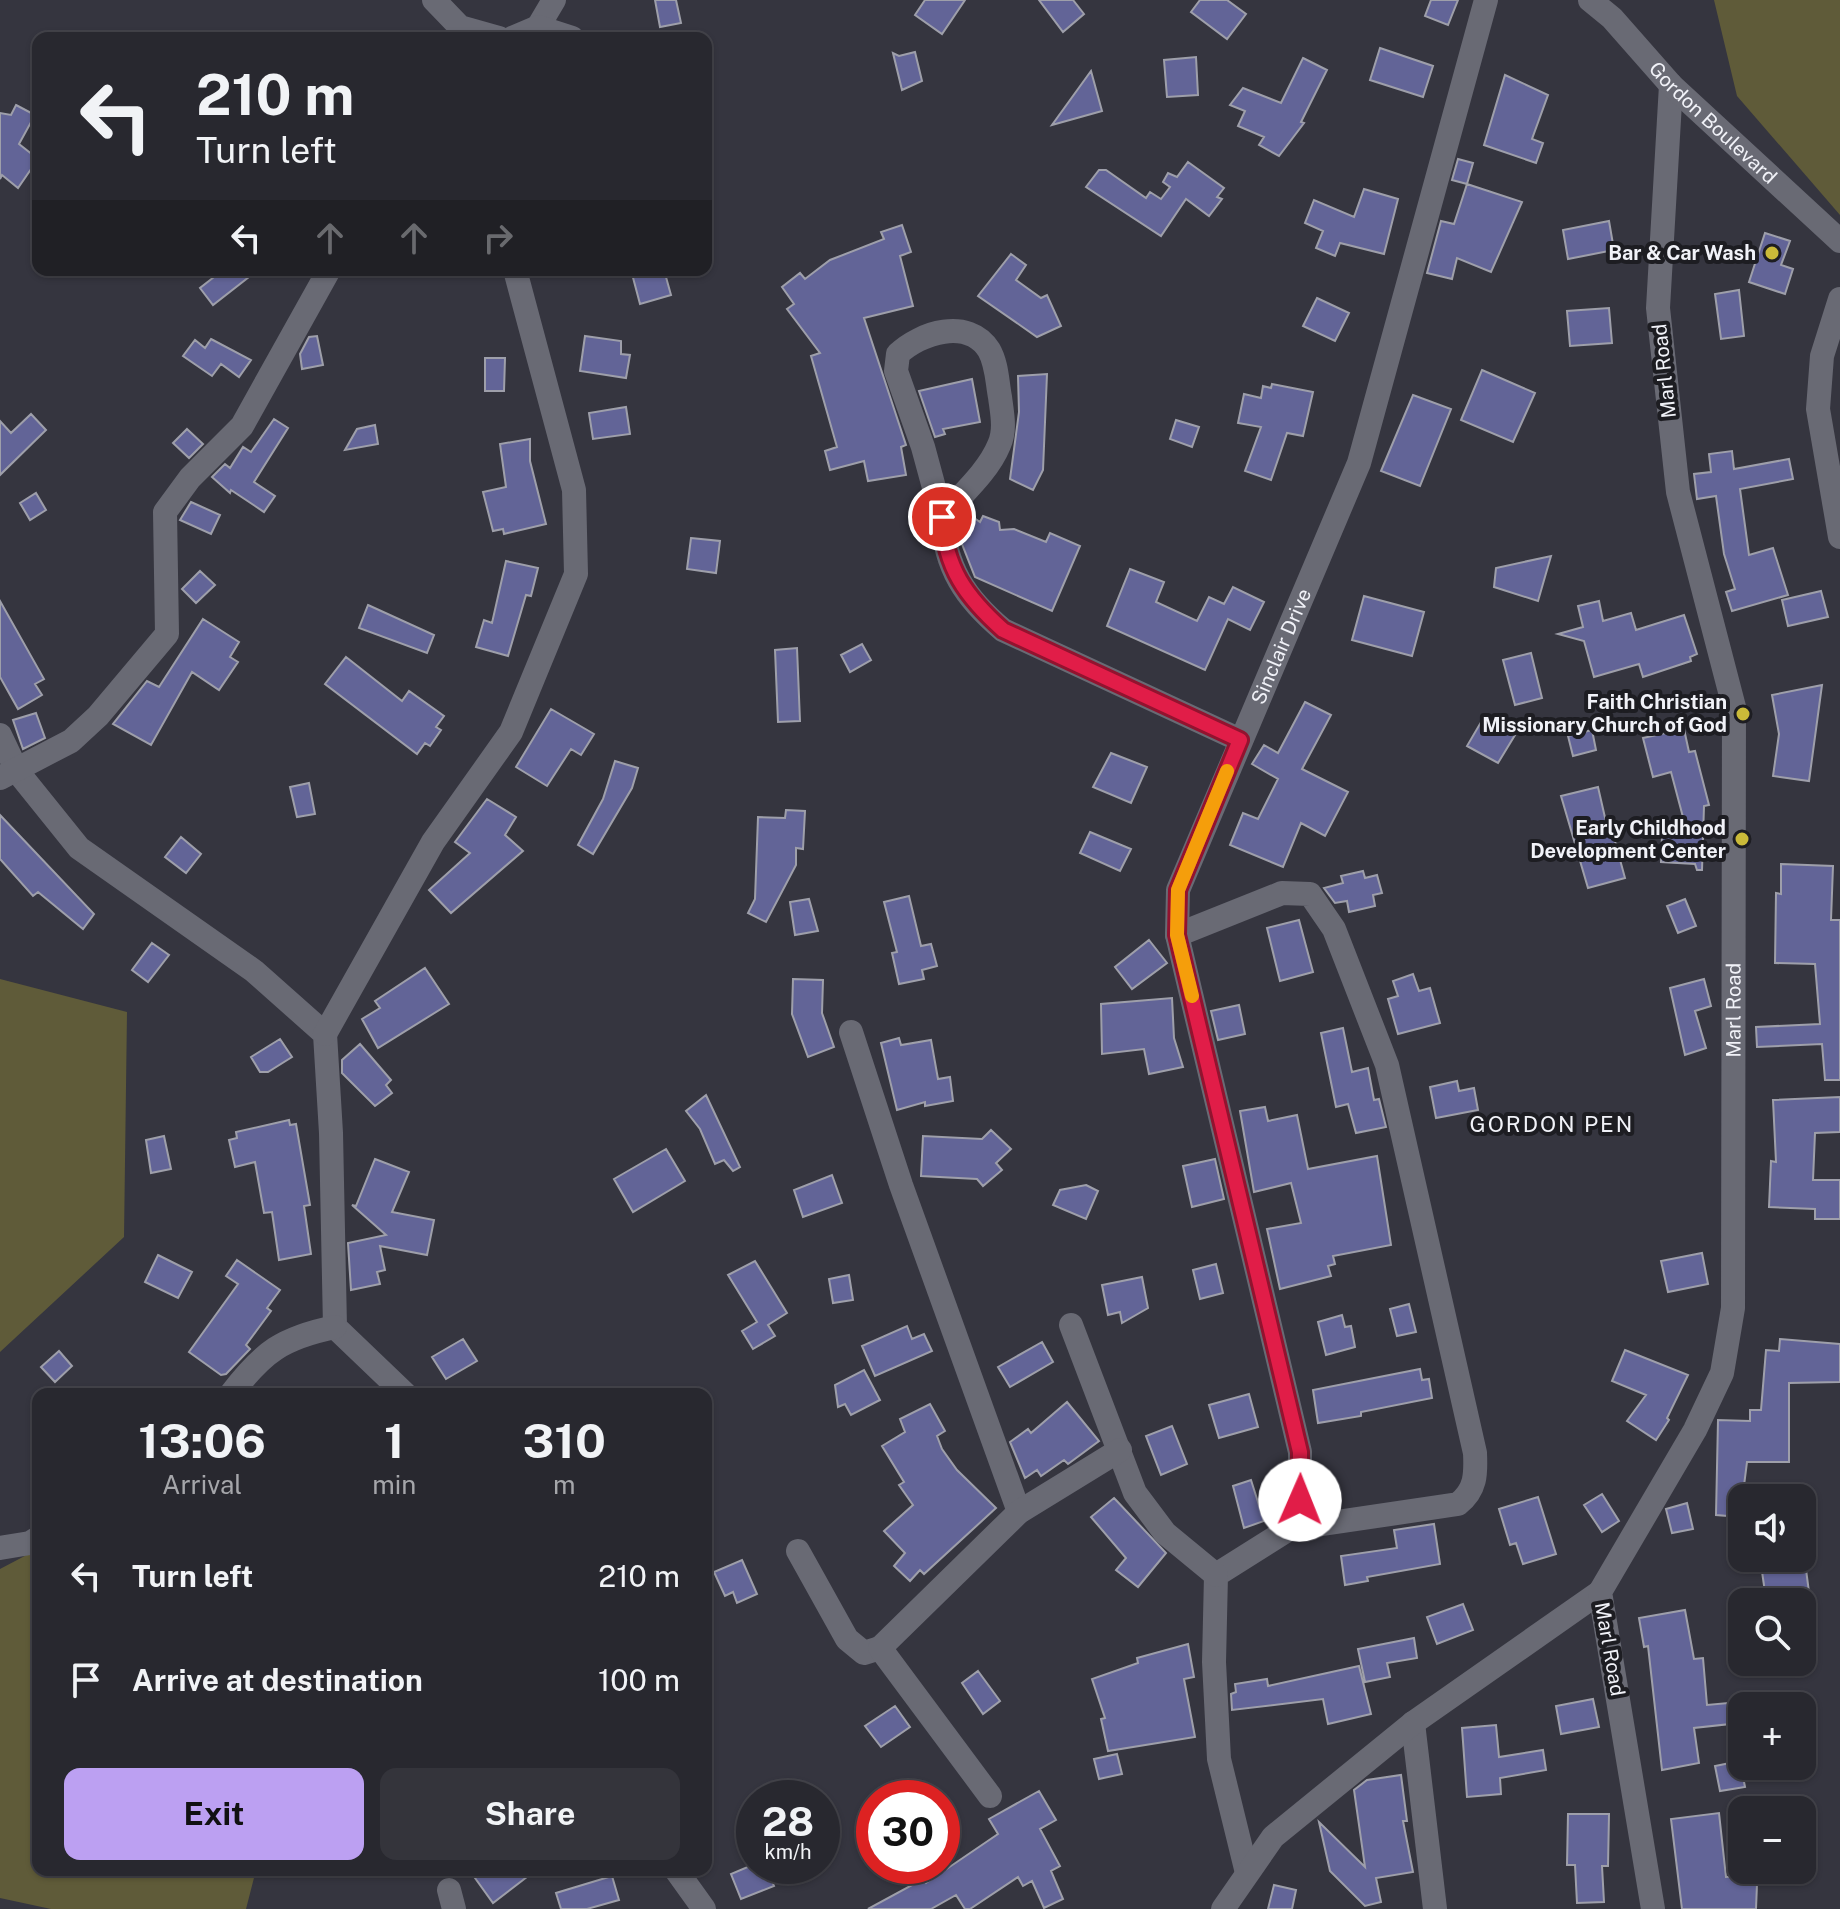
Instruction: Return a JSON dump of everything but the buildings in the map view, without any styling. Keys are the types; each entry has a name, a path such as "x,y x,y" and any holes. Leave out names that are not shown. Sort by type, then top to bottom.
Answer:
{"street":[{"path":"434,0 460,27 478,32"},
{"path":"526,32 538,27 554,0"},
{"name":"Sinclair Drive","path":"1289,1529 1300,1500 1300,1452 1177,935 1178,890 1359,463 1486,0"},
{"name":"Gordon Boulevard","path":"1590,0 1612,18 1671,85 1840,241"},
{"path":"538,27 553,32"},
{"name":"Marl Road","path":"1653,1909 1600,1592 1695,1430 1722,1373 1733,1308 1734,707 1678,492 1658,308 1671,85"},
{"path":"8,774 71,741 167,634 165,512 190,478 242,426 326,276"},
{"path":"399,1388 335,1327 331,1133 325,1034 433,842 511,732 576,574 574,490 517,276"},
{"path":"1840,299 1822,356 1818,409 1840,537"},
{"path":"942,517 989,462 999,444 1004,424 994,360 977,336 959,331 929,334 911,341 898,354 896,371 923,447 942,517 944,546 973,604 1003,630 1240,740"},
{"path":"0,735 8,774 79,848 254,971 325,1034"},
{"path":"1177,935 1282,893 1310,894 1334,929 1387,1065 1475,1453 1476,1475 1469,1495 1458,1504 1289,1529 1216,1575"},
{"path":"851,1032 901,1185 1019,1512"},
{"path":"1071,1325 1135,1493 1165,1533 1216,1575"},
{"path":"236,1388 260,1357 296,1336 335,1327"},
{"path":"798,1551 847,1639 864,1653 880,1648 1019,1512 1120,1450"},
{"path":"0,1548 32,1542"},
{"path":"1216,1575 1214,1662 1219,1759 1247,1873"},
{"path":"1223,1909 1273,1837 1413,1723 1600,1592"},
{"path":"880,1648 990,1796"},
{"path":"1413,1723 1435,1909"},
{"path":"680,1876 704,1909"}],"shaded area":[{"path":"1714,0 1840,0 1840,215 1737,96"},
{"path":"0,979 127,1012 124,1237 0,1352"},
{"path":"32,1552 32,1876 254,1876 246,1909 51,1909 0,1898 0,1569"}],"slow traffic":[{"path":"1192,996 1177,935 1178,890 1227,771"}],"place":[{"name":"Bar & Car Wash","path":"1772,253"},
{"name":"Faith Christian Missionary Church of God","path":"1743,714"},
{"name":"Early Childhood Development Center","path":"1742,839"}],"district":[{"name":"GORDON PEN","path":"1552,1124"}],"route":[{"path":"942,517 944,546 957,576 973,604 1003,630 1240,740 1178,890 1177,935 1300,1452 1300,1500"}]}
